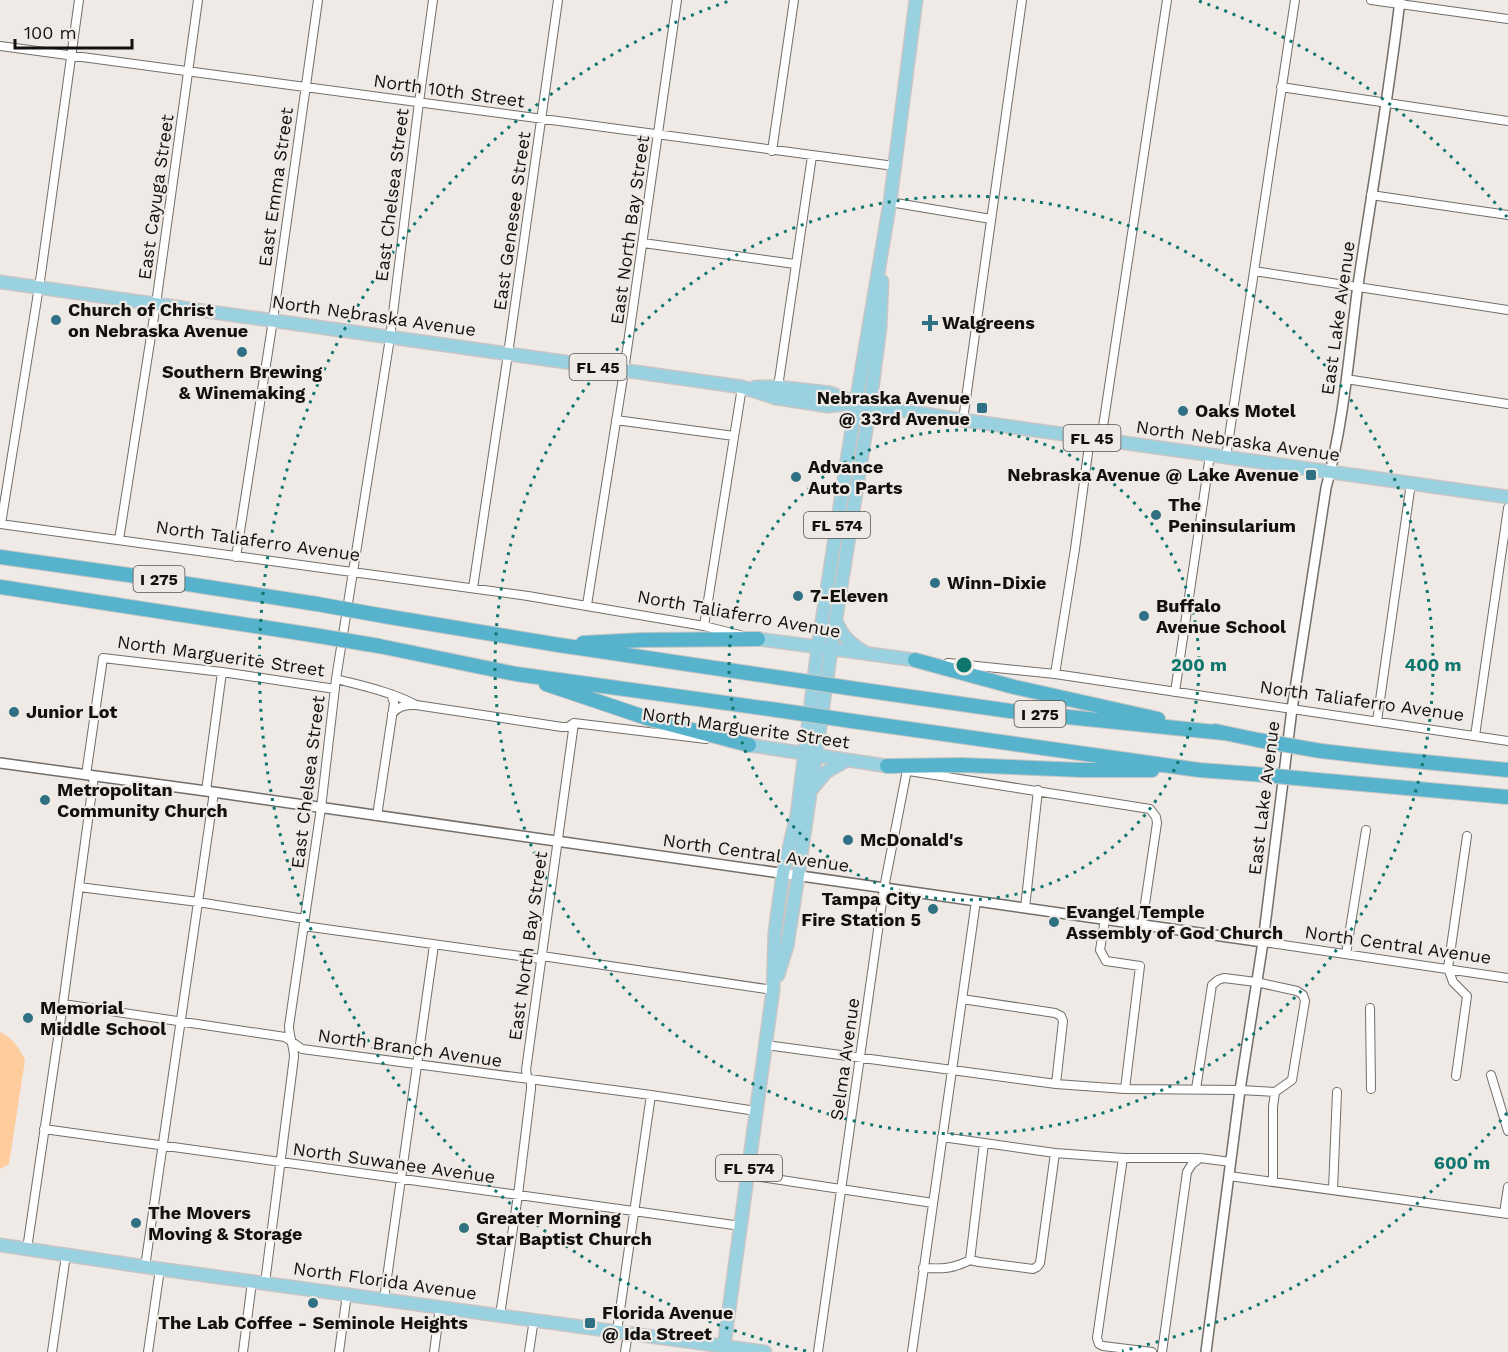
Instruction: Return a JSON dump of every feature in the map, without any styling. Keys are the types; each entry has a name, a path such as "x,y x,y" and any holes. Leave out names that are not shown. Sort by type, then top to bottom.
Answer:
{"highway":[{"name":"I 275","path":"0,557 147,577 559,645 1010,711 1224,733 1321,751 1383,759 1508,770"},
{"name":"I 275","path":"0,587 379,646 516,674 1199,770 1508,797"},
{"path":"559,645 631,640 758,639"},
{"path":"915,660 1014,687 1224,733"},
{"path":"516,674 650,719 750,745"},
{"path":"887,766 962,765 1081,770 1199,770"}],"main road":[{"name":"FL 574","path":"773,990 787,946 812,790 811,754 818,647 890,202 916,0"},
{"name":"FL 574","path":"723,1350 773,990 775,933 783,873 811,754 832,649 870,405 880,327 885,229"},
{"name":"North Nebraska Avenue","path":"0,282 742,387 778,387 830,393 856,403 963,420 1508,497"},
{"name":"North Nebraska Avenue","path":"742,387 776,398 828,406 856,403"},
{"path":"836,621 841,633 865,653"},
{"name":"North Taliaferro Avenue","path":"758,639 915,660"},
{"name":"North Marguerite Street","path":"750,745 887,766"},
{"path":"812,790 826,772 847,760"},
{"name":"North Florida Avenue","path":"0,1245 145,1267 534,1319 723,1350 765,1352"}],"street":[{"path":"1,524 39,287 79,0"},
{"name":"East Cayuga Street","path":"119,540 156,304 198,0"},
{"name":"East Emma Street","path":"236,557 273,320 318,0"},
{"name":"East Chelsea Street","path":"265,1283 294,1057 289,1026 321,808 336,679 390,338 418,102 433,0"},
{"name":"East Genesee Street","path":"473,588 558,0"},
{"name":"East North Bay Street","path":"587,605 643,243 677,0"},
{"path":"772,151 794,0"},
{"path":"963,420 1022,0"},
{"path":"1055,674 1076,542 1096,439 1167,0"},
{"path":"1226,457 1295,0"},
{"path":"1371,0 1400,2 1508,19"},
{"name":"East Lake Avenue","path":"1206,1352 1240,1090 1263,942 1292,709 1324,499 1347,379 1358,287 1400,2"},
{"name":"North 10th Street","path":"0,46 894,166"},
{"path":"1281,87 1508,121"},
{"path":"778,387 812,156"},
{"path":"1371,195 1508,215"},
{"path":"890,202 991,219"},
{"path":"643,243 795,264"},
{"path":"1254,271 1508,310"},
{"path":"1347,379 1508,404"},
{"path":"704,626 742,387"},
{"path":"616,420 734,436"},
{"path":"1175,692 1210,455"},
{"path":"1377,721 1412,483"},
{"path":"1475,736 1508,507"},
{"name":"North Taliaferro Avenue","path":"1,524 587,605 704,626 758,639"},
{"name":"North Marguerite Street","path":"90,776 103,658 222,672 335,689"},
{"name":"North Taliaferro Avenue","path":"915,660 1055,674 1508,741"},
{"path":"145,1267 198,902 222,672"},
{"name":"North Marguerite Street","path":"336,679 390,694 416,705 562,727 568,727 574,723 750,745"},
{"path":"377,816 394,702 390,694"},
{"path":"392,714 396,709 406,705 416,705"},
{"name":"East North Bay Street","path":"500,1315 531,1089 531,1080 526,1070 574,723"},
{"name":"North Central Avenue","path":"0,763 210,791 1508,978"},
{"name":"North Marguerite Street","path":"887,766 1150,808 1157,822 1142,924"},
{"name":"Selma Avenue","path":"819,1352 884,888 907,770"},
{"path":"27,1249 79,887 90,776"},
{"path":"1026,908 1038,790"},
{"path":"1347,954 1366,830"},
{"path":"1456,1076 1467,996 1453,981 1448,969 1467,836"},
{"path":"79,887 198,902 434,945 773,990"},
{"path":"912,1352 975,901"},
{"path":"1105,919 1100,950 1106,961 1140,966 1125,1089"},
{"path":"384,1299 434,945"},
{"path":"766,1045 1056,1084 1125,1089 1275,1092 1293,1080 1305,1001 1303,995 1297,991 1256,982 1224,978 1212,985 1197,1089"},
{"path":"962,999 1055,1013 1061,1016 1063,1021 1056,1084"},
{"name":"North Branch Avenue","path":"63,1004 285,1037 302,1049 756,1111"},
{"path":"1370,1008 1371,1089"},
{"path":"1491,1075 1508,1131"},
{"path":"1272,1181 1275,1092"},
{"path":"1333,1190 1337,1092"},
{"path":"625,1352 622,1332 634,1211 651,1095"},
{"name":"North Suwanee Avenue","path":"44,1129 741,1226"},
{"path":"942,1137 1055,1153 1123,1158 1200,1158 1231,1161"},
{"path":"970,1260 984,1143"},
{"path":"923,1268 946,1269 970,1260 1033,1269 1037,1267 1040,1263 1055,1153"},
{"path":"1123,1158 1097,1338 1099,1344 1103,1346 1152,1352"},
{"path":"1162,1352 1187,1172 1200,1158"},
{"path":"748,1175 933,1203"},
{"path":"1230,1176 1506,1214 1508,1187"},
{"path":"52,1352 66,1255"},
{"path":"148,1352 160,1269"},
{"path":"243,1352 252,1281"},
{"path":"339,1352 347,1294"},
{"path":"434,1352 440,1307"},
{"path":"529,1352 534,1319"}],"shaded area":[{"path":"0,1032 15,1043 25,1060 9,1164 0,1169"}],"place":[{"name":"Church of Christ on Nebraska Avenue","path":"56,320"},
{"name":"Walgreens","path":"930,323"},
{"name":"Southern Brewing & Winemaking","path":"242,352"},
{"name":"Nebraska Avenue @ 33rd Avenue","path":"982,408"},
{"name":"Oaks Motel","path":"1183,411"},
{"name":"Nebraska Avenue @ Lake Avenue","path":"1311,475"},
{"name":"Advance Auto Parts","path":"796,477"},
{"name":"The Peninsularium","path":"1156,515"},
{"name":"Winn-Dixie","path":"935,583"},
{"name":"7-Eleven","path":"798,596"},
{"name":"Buffalo Avenue School","path":"1144,616"},
{"name":"Junior Lot","path":"14,712"},
{"name":"Metropolitan Community Church","path":"45,800"},
{"name":"McDonald's","path":"848,840"},
{"name":"Tampa City Fire Station 5","path":"933,909"},
{"name":"Evangel Temple Assembly of God Church","path":"1054,922"},
{"name":"Memorial Middle School","path":"28,1018"},
{"name":"The Movers Moving & Storage","path":"136,1223"},
{"name":"Greater Morning Star Baptist Church","path":"464,1228"},
{"name":"The Lab Coffee - Seminole Heights","path":"313,1303"},
{"name":"Florida Avenue @ Ida Street","path":"590,1323"}]}
